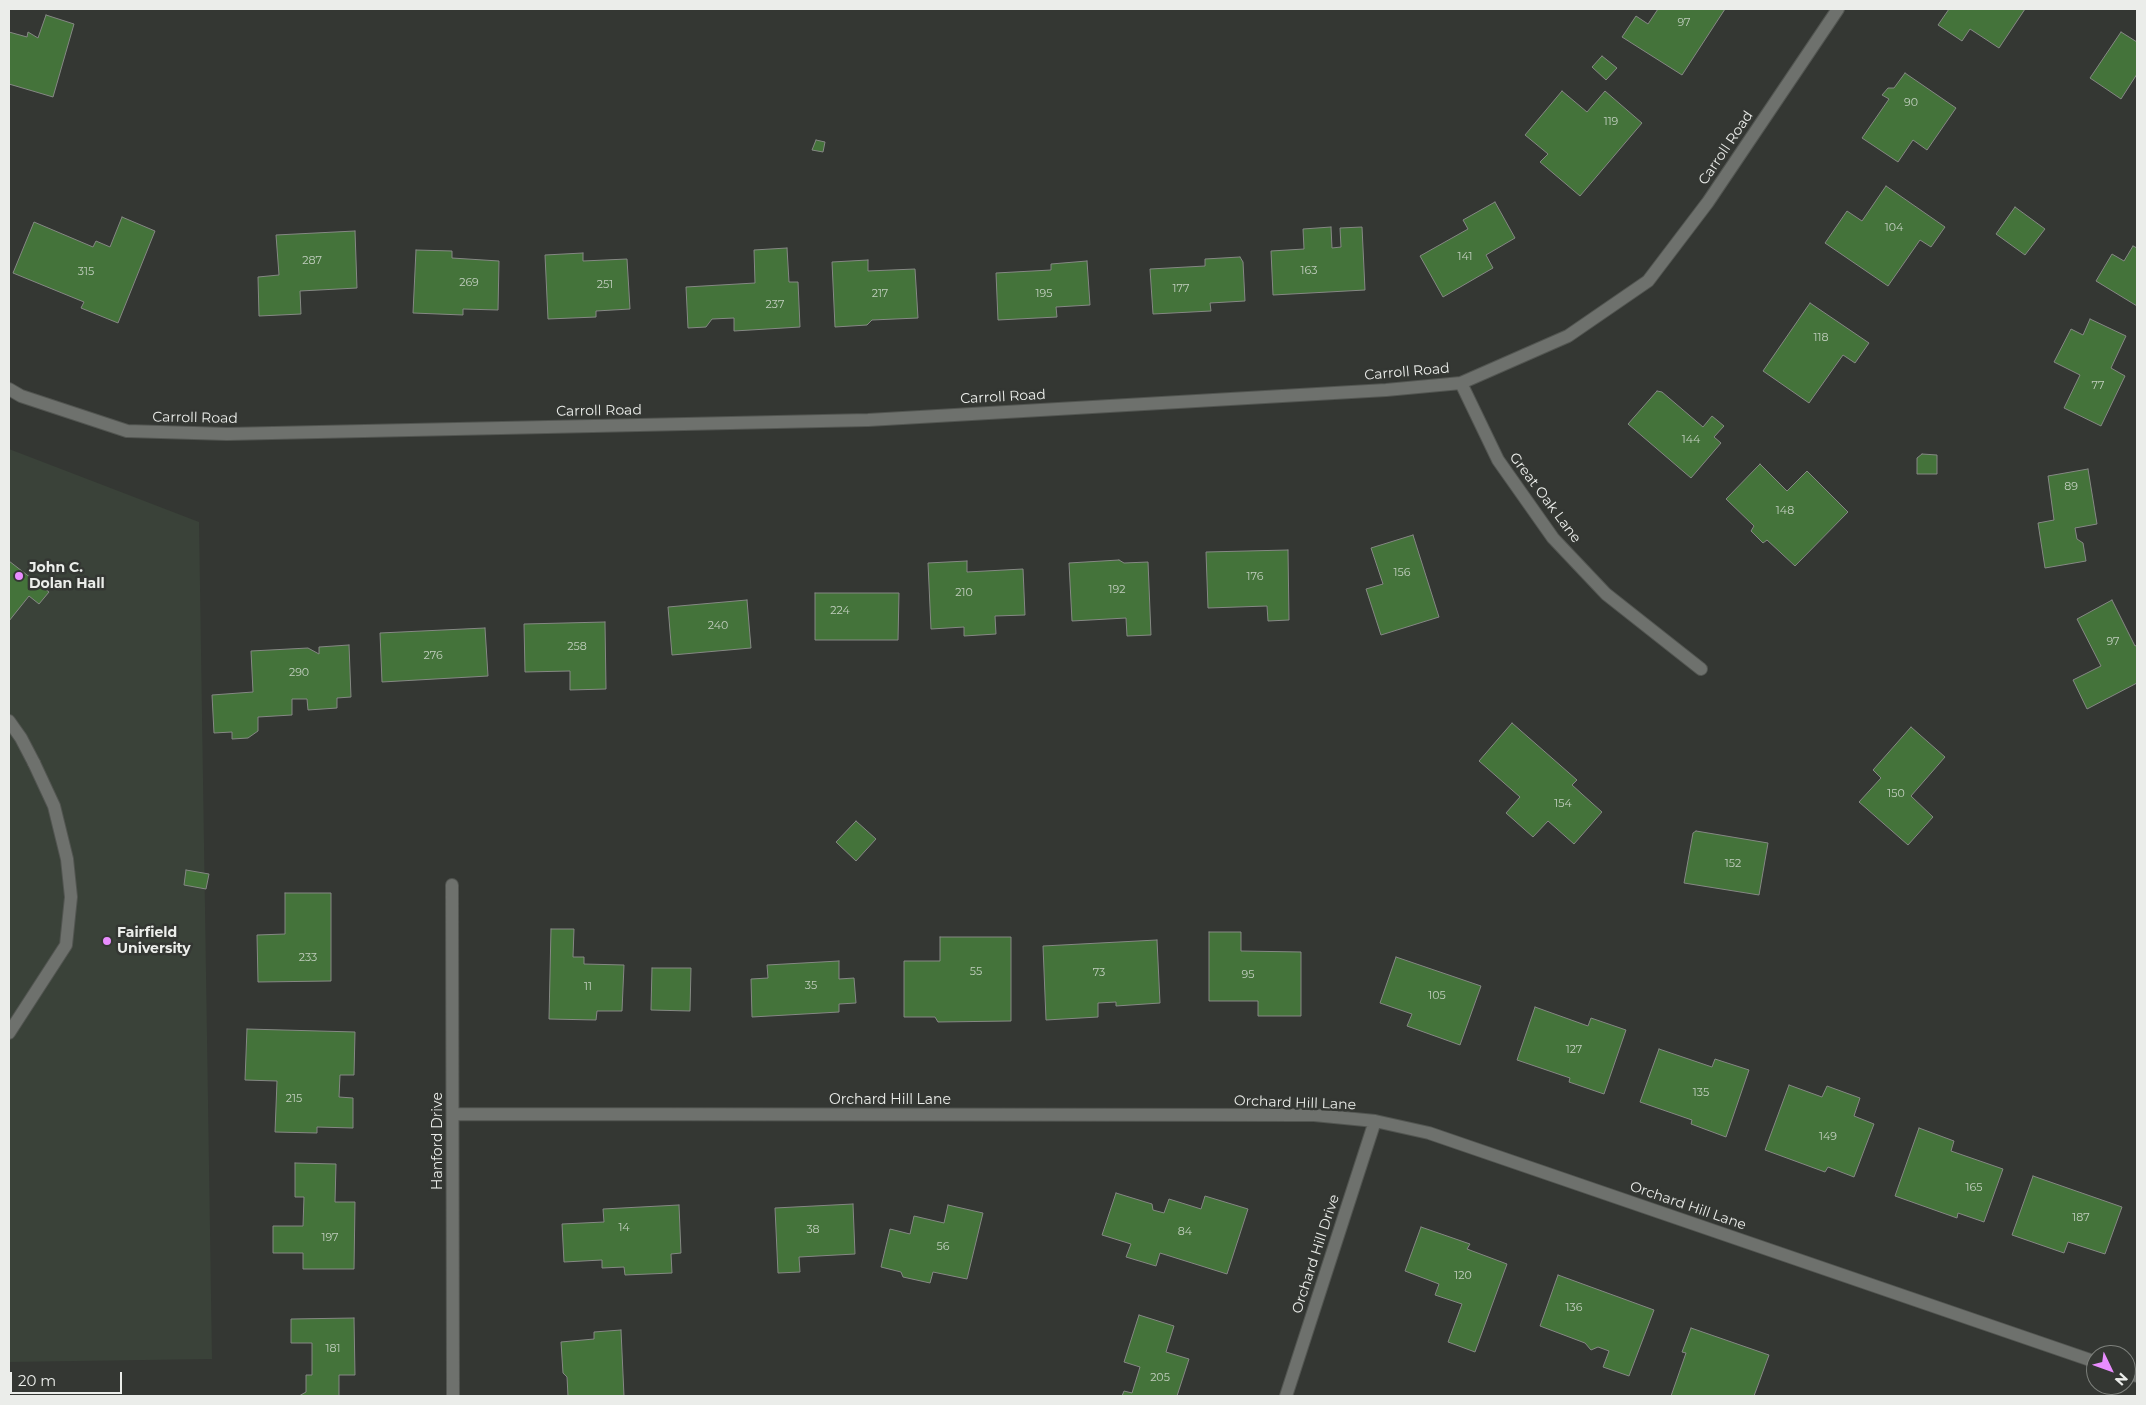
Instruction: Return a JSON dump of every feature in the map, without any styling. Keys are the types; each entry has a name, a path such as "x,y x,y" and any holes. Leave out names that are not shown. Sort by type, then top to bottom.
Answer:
{"street":[{"name":"Carroll Road","path":"9,389 21,396 127,432 227,434 868,420 1386,390 1461,383 1568,336 1648,281 1708,202 1838,9"},
{"name":"Great Oak Lane","path":"1461,383 1498,460 1552,538 1606,594 1701,669"},
{"path":"9,722 21,738 54,806 67,859 71,897 66,944 9,1032"},
{"name":"Hanford Drive","path":"452,885 454,1114 453,1396"},
{"name":"Orchard Hill Lane","path":"454,1114 1314,1115 1375,1121 1429,1132 2086,1359"},
{"name":"Orchard Hill Drive","path":"1286,1396 1375,1121"}],"shaded area":[{"name":"Fairfield University","path":"9,449 199,522 212,1359 9,1362"}],"building":[{"path":"1658,9 1725,9 1682,75 1622,37 1636,16 1648,24"},
{"path":"1949,9 2025,9 1999,48 1970,29 1962,41 1938,25"},
{"path":"46,15 74,24 53,97 9,84 9,32 27,37 28,32 38,38"},
{"path":"2121,32 2137,42 2137,74 2121,99 2090,78"},
{"path":"1602,56 1617,68 1606,80 1592,67"},
{"path":"1905,73 1956,108 1927,150 1913,140 1898,162 1862,138 1889,99 1882,95 1888,88 1894,88"},
{"path":"1562,91 1587,112 1605,91 1642,123 1580,196 1540,162 1548,154 1525,135"},
{"path":"816,140 825,142 823,152 812,150"},
{"path":"1886,186 1945,227 1931,247 1920,240 1888,286 1825,243 1847,211 1862,221"},
{"path":"1495,202 1515,238 1486,255 1493,268 1443,297 1420,256 1468,229 1463,220"},
{"path":"2015,207 2045,229 2025,255 1996,234"},
{"path":"122,217 155,231 118,323 81,308 84,302 13,273 34,222 93,247 96,241 110,247"},
{"path":"1331,227 1332,248 1341,247 1340,228 1362,227 1365,290 1273,295 1271,251 1304,249 1303,229"},
{"path":"355,231 357,288 300,291 301,314 259,316 258,277 279,275 276,235"},
{"path":"2133,246 2137,248 2137,306 2096,281 2112,254 2124,261"},
{"path":"787,248 789,282 798,282 800,327 734,331 734,318 712,319 706,327 688,328 686,287 755,283 754,250"},
{"path":"416,250 452,251 452,258 499,261 498,310 463,309 463,315 413,313"},
{"path":"583,253 583,261 627,259 630,309 596,311 596,317 548,319 545,255"},
{"path":"1240,257 1243,262 1245,301 1210,303 1211,311 1153,314 1150,269 1205,266 1205,259"},
{"path":"868,260 868,271 915,269 918,318 872,320 867,325 835,327 832,262"},
{"path":"1087,261 1090,305 1056,307 1057,317 998,320 996,273 1051,270 1051,264"},
{"path":"1810,303 1869,343 1855,363 1843,355 1809,403 1763,371"},
{"path":"2090,319 2126,336 2111,368 2125,376 2101,426 2064,408 2080,375 2054,362 2071,329 2083,335"},
{"path":"1657,391 1662,392 1703,427 1712,416 1724,426 1714,437 1721,443 1691,478 1628,424"},
{"path":"1922,454 1937,455 1937,474 1917,474 1917,458"},
{"path":"1760,464 1787,491 1807,471 1848,512 1795,566 1767,540 1763,543 1751,531 1754,526 1726,499"},
{"path":"2088,469 2097,524 2075,528 2077,539 2083,543 2086,561 2045,568 2038,523 2054,520 2048,476"},
{"path":"1413,535 1439,617 1381,635 1366,589 1383,584 1371,548"},
{"path":"1288,550 1289,620 1268,621 1267,606 1208,608 1206,552"},
{"path":"1119,560 1124,563 1148,562 1151,635 1127,636 1126,618 1072,621 1069,563"},
{"name":"John C. Dolan Hall","path":"9,561 49,592 39,604 29,596 9,621"},
{"path":"967,561 967,572 1023,569 1025,615 995,616 996,634 964,636 964,627 931,629 928,563"},
{"path":"815,593 899,593 898,640 815,640"},
{"path":"747,600 751,648 672,655 668,607"},
{"path":"2112,600 2135,646 2137,645 2137,683 2087,709 2073,680 2101,666 2077,619"},
{"path":"605,622 606,689 570,690 570,671 525,672 524,624"},
{"path":"485,628 488,676 382,682 380,633"},
{"path":"349,645 351,697 337,698 337,708 308,710 307,699 292,699 292,715 258,717 258,731 248,738 232,739 232,732 214,733 212,695 253,692 251,651 308,648 319,654 319,647"},
{"path":"1512,723 1577,780 1572,785 1602,812 1574,844 1548,821 1533,837 1506,813 1520,797 1479,761"},
{"path":"1911,727 1945,757 1911,796 1933,817 1908,845 1859,802 1881,778 1873,770"},
{"path":"856,821 876,839 856,861 836,842"},
{"path":"1696,831 1768,843 1759,895 1684,883 1693,833"},
{"path":"186,870 209,874 206,889 184,885"},
{"path":"285,893 331,893 331,981 258,982 257,935 285,934"},
{"path":"551,929 574,929 573,957 584,957 584,964 624,965 622,1011 597,1011 596,1020 549,1019"},
{"path":"1209,932 1241,932 1241,951 1301,952 1301,1016 1258,1016 1258,1001 1209,1001"},
{"path":"940,937 1011,937 1011,1021 938,1022 935,1017 904,1017 904,961 940,961"},
{"path":"1157,940 1160,1003 1116,1006 1116,1002 1098,1003 1098,1017 1046,1020 1043,946"},
{"path":"1396,957 1481,986 1460,1045 1407,1026 1412,1014 1380,1003"},
{"path":"839,961 839,979 854,978 856,1003 839,1004 839,1012 752,1017 751,979 768,978 767,965"},
{"path":"652,968 691,968 690,1011 651,1010"},
{"path":"1535,1007 1588,1026 1591,1018 1626,1030 1604,1094 1569,1082 1570,1078 1517,1060"},
{"path":"247,1029 355,1032 354,1075 340,1075 339,1097 353,1098 353,1128 317,1127 317,1133 275,1132 277,1081 245,1080"},
{"path":"1659,1049 1712,1067 1715,1059 1749,1070 1726,1137 1691,1124 1692,1120 1640,1102"},
{"path":"1789,1085 1822,1097 1827,1086 1860,1098 1854,1116 1874,1124 1854,1177 1828,1167 1825,1172 1765,1150"},
{"path":"1919,1128 1954,1141 1951,1151 2003,1169 1984,1222 1958,1213 1957,1218 1895,1196"},
{"path":"295,1163 336,1164 335,1202 355,1202 354,1269 303,1269 303,1253 273,1253 273,1226 303,1226 304,1197 295,1197"},
{"path":"2033,1176 2122,1207 2105,1254 2068,1242 2064,1253 2012,1235"},
{"path":"1116,1193 1152,1204 1153,1210 1164,1213 1169,1199 1201,1209 1205,1196 1248,1209 1227,1274 1160,1253 1156,1266 1126,1257 1131,1244 1102,1235"},
{"path":"853,1204 855,1254 799,1257 800,1272 778,1273 775,1208"},
{"path":"679,1205 681,1253 671,1254 672,1273 625,1275 624,1267 602,1268 602,1260 564,1262 562,1224 604,1222 603,1209"},
{"path":"948,1205 983,1213 967,1279 933,1272 930,1283 903,1277 901,1272 881,1267 890,1229 910,1234 914,1216 944,1223"},
{"path":"1421,1227 1470,1244 1467,1249 1507,1264 1475,1352 1448,1342 1462,1304 1435,1295 1439,1284 1405,1271"},
{"path":"1558,1275 1654,1310 1629,1376 1603,1367 1609,1351 1598,1347 1591,1350 1585,1343 1540,1326"},
{"path":"1139,1315 1174,1326 1166,1352 1189,1359 1177,1396 1122,1396 1124,1391 1132,1393 1140,1367 1124,1362"},
{"path":"354,1318 355,1375 339,1375 339,1396 299,1396 306,1392 306,1375 312,1375 312,1343 291,1343 291,1319"},
{"path":"1691,1328 1769,1355 1754,1396 1671,1396 1686,1353 1682,1352"},
{"path":"621,1330 624,1396 568,1396 567,1377 563,1373 561,1342 594,1339 594,1332"}],"place":[{"name":"John C. Dolan Hall","path":"19,576"},
{"name":"Fairfield University","path":"107,941"}]}
